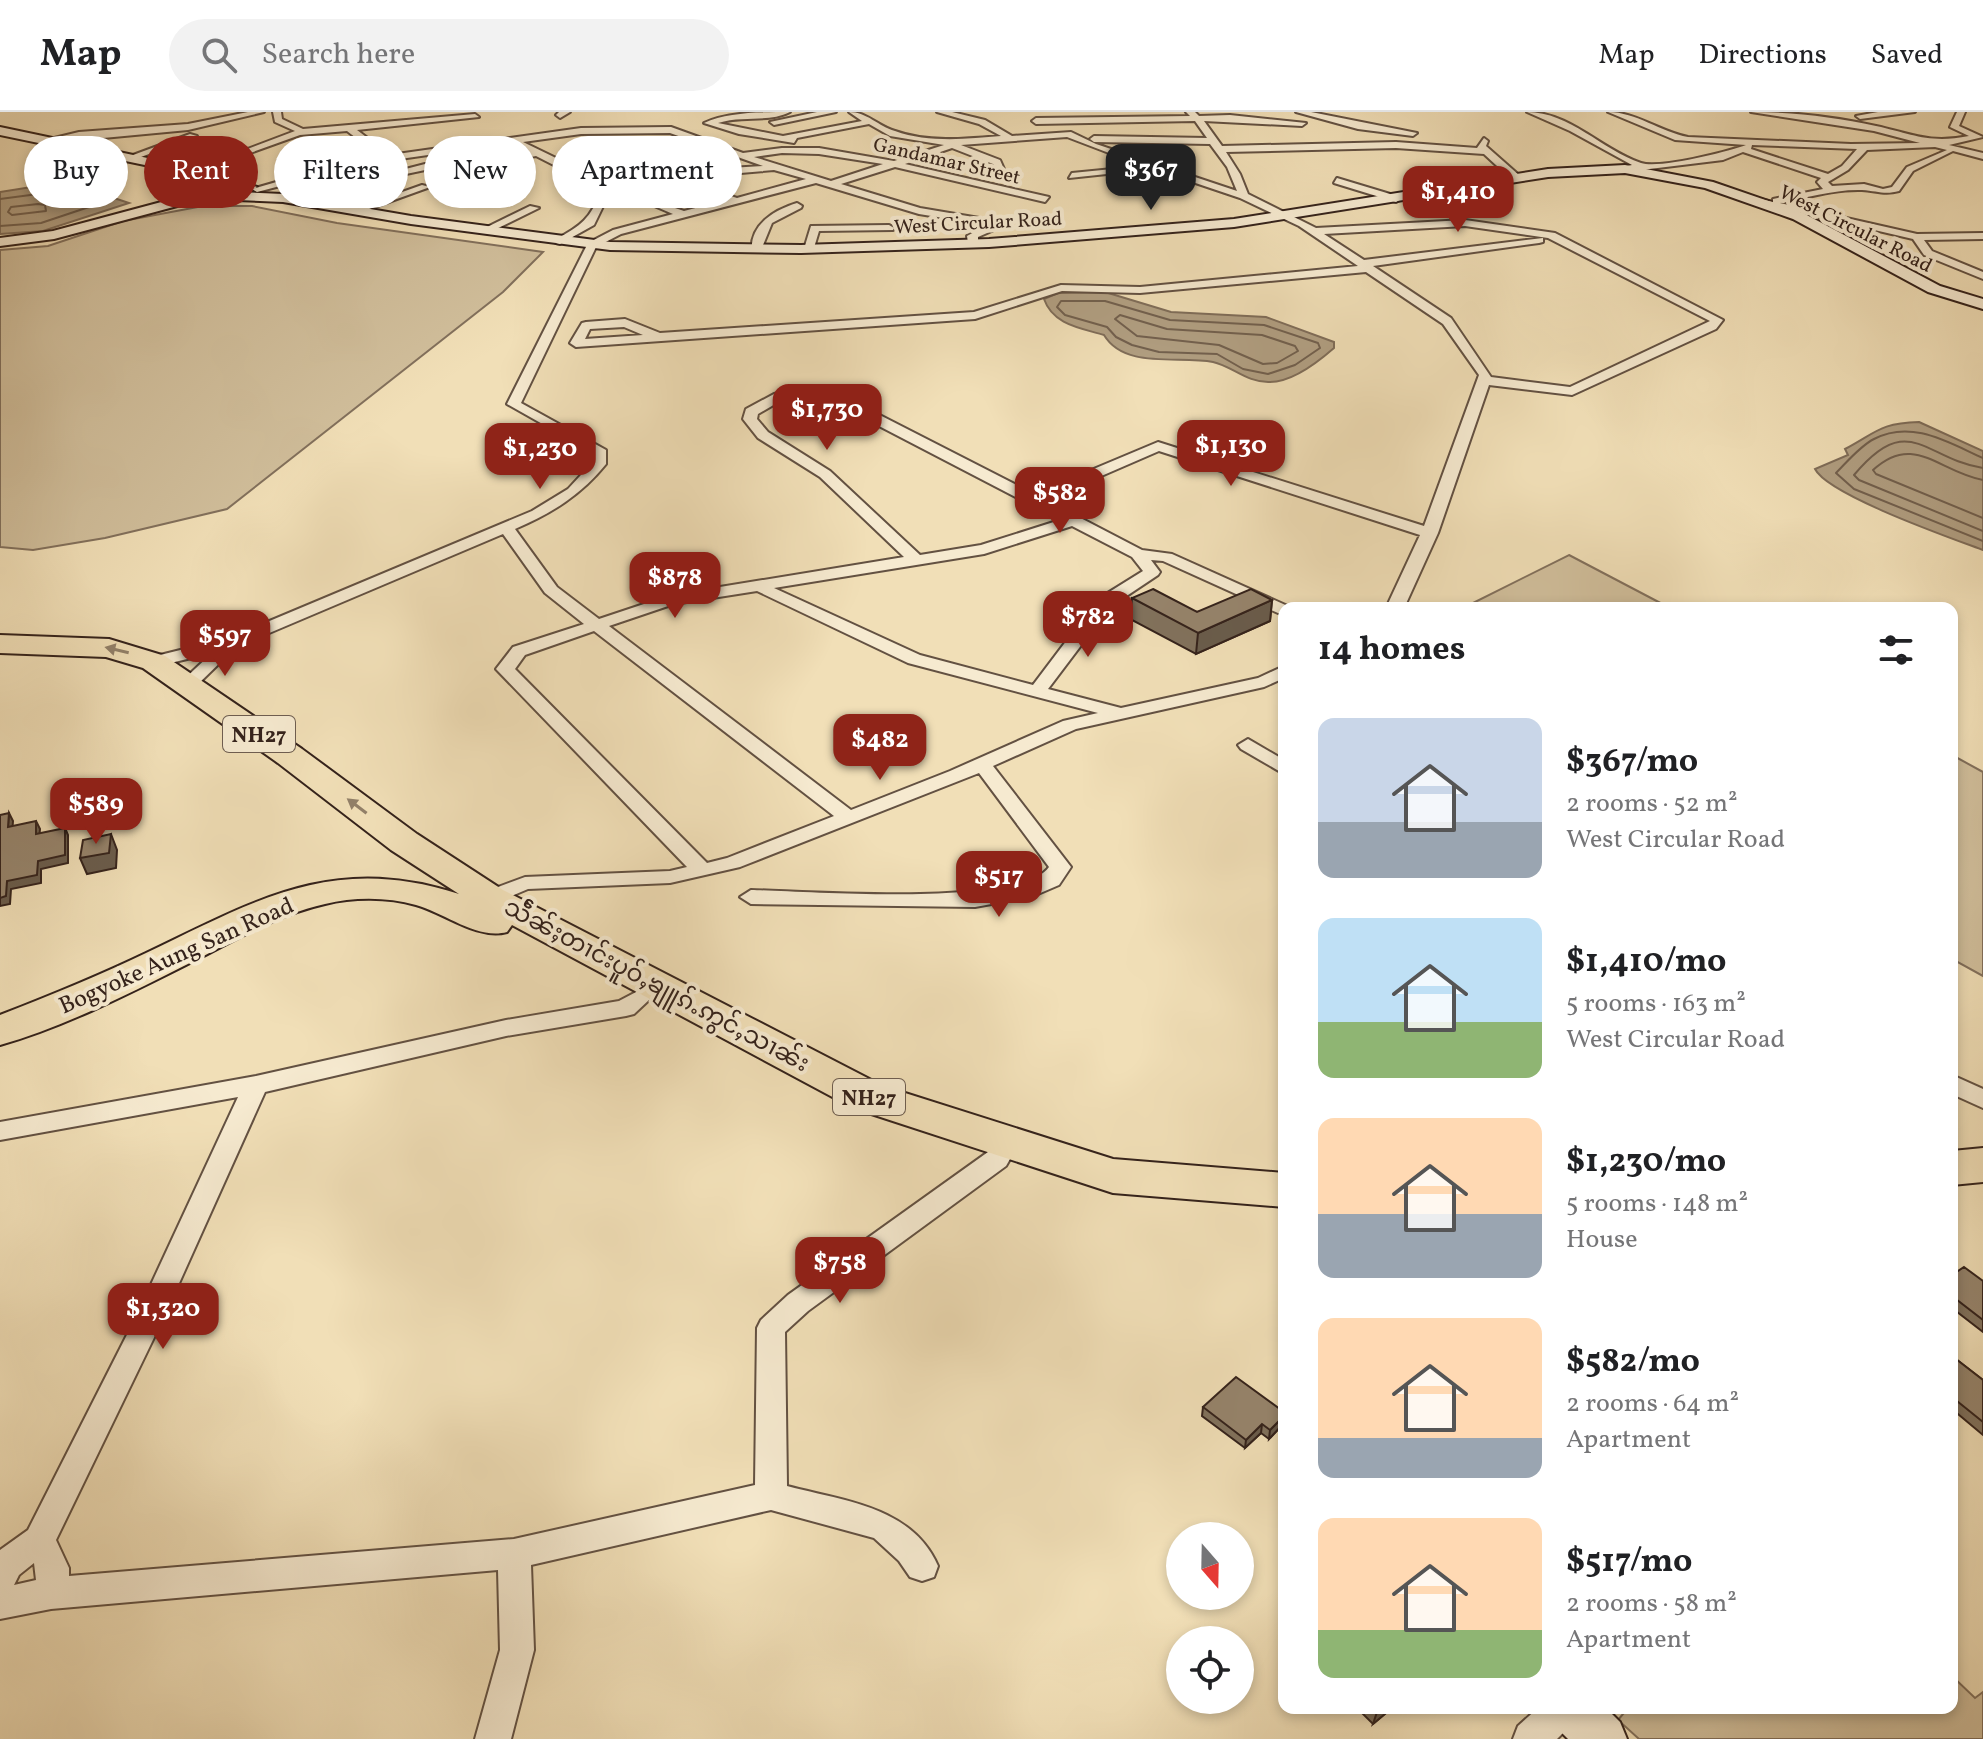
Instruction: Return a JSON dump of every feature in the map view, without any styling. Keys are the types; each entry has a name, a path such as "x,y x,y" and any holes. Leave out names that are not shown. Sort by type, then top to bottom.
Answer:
{"highway":[{"name":"NH27","path":"0,644 109,648 154,662 404,842 490,898"},
{"path":"354,888 384,870 404,842"},
{"name":"Bogyoke Aung San Road","path":"0,1031 89,995 241,923 319,894 354,888 409,892 457,905 651,1005"},
{"name":"သဵႅၼ်ႈတၢင်းပူဝ်ႇၶျူၵ်ႉဢွင်ႇသၢၼ်း","path":"490,898 868,1097 1113,1176 1278,1190"},
{"name":"သဵႅၼ်ႈတၢင်းပူဝ်ႇၶျူၵ်ႉဢွင်ႇသၢၼ်း","path":"651,1005 886,1124 997,1159 1094,1195 1278,1216"},
{"path":"1958,1147 1983,1147"},
{"path":"1958,1167 1983,1165"}],"street":[{"path":"79,136 175,124 222,112"},
{"path":"73,136 188,127 260,112"},
{"path":"278,112 278,120 299,128 299,132"},
{"path":"409,134 456,128 412,114 414,112"},
{"path":"566,112 559,114 615,129"},
{"path":"536,137 615,129 680,131 739,114 762,117 786,112"},
{"path":"749,131 760,128 758,125 811,113 832,112"},
{"path":"853,112 893,134 932,139 995,161 999,169"},
{"path":"941,112 987,124 1010,138"},
{"path":"1300,112 1420,133"},
{"path":"1335,120 1344,112"},
{"path":"1531,112 1573,129 1640,166"},
{"path":"1612,112 1640,120 1662,133 1701,140 1863,148 1939,146 1981,136"},
{"path":"1755,112 1876,117 1911,112"},
{"path":"1777,112 1790,115"},
{"path":"1961,112 1954,127 1981,136"},
{"path":"1195,115 1239,177 1243,196"},
{"path":"1020,122 1195,115 1302,123"},
{"path":"1802,116 1874,128 1983,156"},
{"path":"258,148 299,132 475,117"},
{"path":"1282,121 1292,147"},
{"path":"784,138 868,122"},
{"path":"709,123 796,141 846,144 909,158"},
{"path":"987,124 1005,123"},
{"path":"130,158 220,125"},
{"path":"350,129 359,136"},
{"path":"0,131 26,136"},
{"path":"680,131 775,167 919,211 999,224 974,235 971,238 973,243"},
{"path":"482,134 490,136"},
{"path":"830,184 950,146 1068,134 1082,143 1243,196 1289,216 1447,321 1485,375 1461,453 1399,602"},
{"path":"1481,138 1485,141 1481,147 1497,159 1506,172 1517,178"},
{"path":"771,150 796,141"},
{"path":"1082,143 1213,141"},
{"path":"1625,169 1723,157 1762,142"},
{"path":"1221,149 1396,145 1486,151"},
{"path":"1832,189 1822,182 1845,168 1863,148"},
{"path":"536,153 551,149"},
{"path":"1797,149 1852,159"},
{"path":"1760,202 1832,189 1864,187 1883,192 1896,189 1900,176 1954,149"},
{"name":"Gandamar Street","path":"745,155 771,150 895,163 1015,195 1045,199"},
{"path":"1741,150 1762,154 1826,177"},
{"path":"130,158 144,161"},
{"path":"742,171 775,167"},
{"path":"1072,176 1159,167"},
{"name":"West Circular Road","path":"338,208 592,245 809,249 973,243 1138,232 1289,216 1517,178 1587,169 1625,169 1708,185 1798,216 1934,289 1983,304"},
{"path":"877,171 924,180"},
{"path":"742,200 815,180"},
{"path":"1337,181 1396,199"},
{"path":"354,211 424,187"},
{"path":"742,188 762,194"},
{"path":"1805,195 1834,204"},
{"path":"1760,202 1917,237 1983,236"},
{"path":"756,250 760,229 765,222 797,206"},
{"name":"West Circular Road","path":"0,242 54,235 154,208"},
{"path":"486,230 534,208"},
{"path":"560,241 587,229 600,208"},
{"path":"668,208 684,215"},
{"path":"154,662 235,642 506,527 552,506 573,492 599,464 599,450 514,404 592,245 617,232 710,208"},
{"path":"1863,212 1947,236"},
{"path":"1314,231 1465,223 1557,236 1717,320 1712,326 1572,391 1483,380"},
{"path":"809,249 815,228 847,224 889,228"},
{"path":"660,337 625,323 586,326 576,343 975,315 1061,288 1108,286 1140,290 1365,266 1557,236"},
{"path":"1917,237 1928,253 1983,276"},
{"path":"917,561 825,474 763,435 750,419 751,412 760,405 803,391 814,392 859,410 1138,554 1166,557 1278,606"},
{"path":"1034,500 1158,446 1430,533"},
{"path":"703,871 505,669 519,651 671,600 984,549 1074,520"},
{"path":"506,527 551,590 596,626 609,631 849,818"},
{"path":"1038,690 1104,603 1152,572 1138,554"},
{"path":"759,585 770,593 914,659 1125,715"},
{"path":"188,684 235,642"},
{"path":"490,898 525,883 670,877 733,863 982,764 1070,725 1264,682 1278,674"},
{"path":"1248,745 1278,764"},
{"path":"751,897 975,900 1023,892 1051,880 1060,867 982,764"},
{"path":"0,1131 256,1085 506,1028 651,1005"},
{"path":"0,1578 7,1564 39,1540 149,1319 256,1085"},
{"path":"1958,1087 1983,1099"},
{"path":"771,1496 771,1328 798,1303 997,1159"},
{"path":"0,1603 51,1593 514,1554 771,1496 883,1526 910,1550 922,1566"},
{"path":"39,1540 53,1568 51,1593"},
{"path":"493,1739 517,1650 514,1554"},
{"path":"1531,1739 1558,1714"},
{"path":"1577,1714 1603,1739"}],"shaded area":[{"path":"258,207 337,223 543,252 503,292 227,509 105,538 33,550 0,547 0,250 48,246 123,221 192,208"},
{"path":"1569,555 1659,602 1475,602"},
{"path":"1958,758 1983,772 1983,976 1958,962"},
{"path":"1958,1682 1975,1698 1983,1692 1983,1739 1639,1739 1618,1720 1623,1714 1958,1714"}],"water":[{"path":"24,188 24,208 114,208 43,231 0,234 0,192"},
{"path":"1105,292 1171,312 1266,317 1334,342 1334,348 1296,375 1279,381 1262,382 1213,362 1154,359 1125,353 1113,346 1104,335 1061,320 1048,308 1044,299 1058,293"},
{"path":"1919,422 1983,451 1983,550 1865,503 1842,491 1815,469 1848,455 1845,449 1879,430 1895,424"}],"building":[{"path":"1153,589 1197,612 1251,589 1272,600 1198,633 1132,598"},
{"path":"9,813 8,827 36,821 36,834 65,828 65,855 38,861 37,875 7,881 6,896 0,898 0,815"},
{"path":"111,834 109,853 80,858 83,840"},
{"path":"1964,1267 1983,1281 1983,1320 1958,1301 1958,1271"},
{"path":"1958,1361 1983,1380 1983,1422 1958,1402"},
{"path":"1236,1377 1278,1408 1278,1422 1270,1430 1262,1424 1246,1440 1203,1407"}]}
